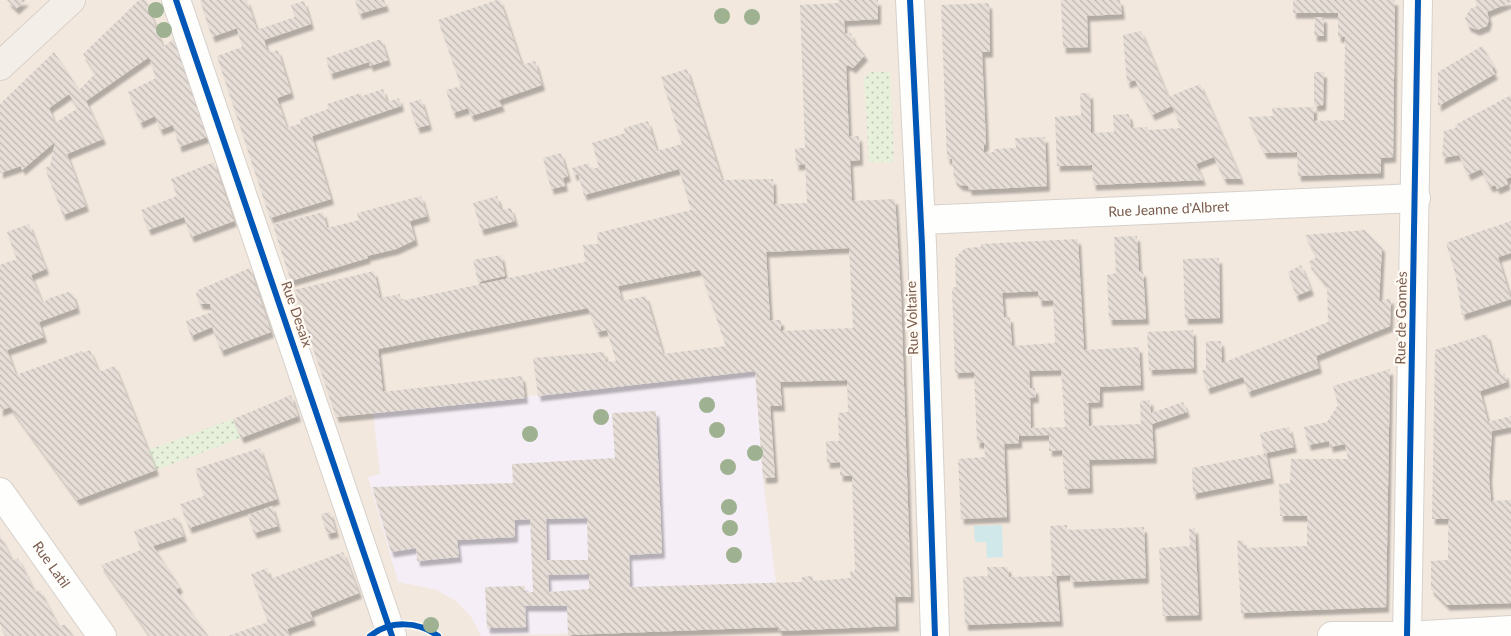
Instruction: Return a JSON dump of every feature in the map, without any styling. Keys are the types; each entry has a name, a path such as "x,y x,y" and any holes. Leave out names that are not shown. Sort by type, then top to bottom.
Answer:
{"main road":[{"path":"0,66 71,0"}],"street":[{"name":"Rue Desaix","path":"176,0 392,636"},
{"name":"Rue Voltaire","path":"910,0 921,220 935,636"},
{"name":"Rue de Gonnès","path":"1407,636 1418,0"},
{"name":"Rue Jeanne d'Albret","path":"921,220 1416,198"},
{"name":"Rue Latil","path":"0,492 102,636"},
{"path":"1332,636 1407,636 1511,630"}],"shaded area":[{"path":"0,0 1511,0 1511,636 0,636"},
{"path":"755,371 763,478 776,583 778,627 481,636 471,617 457,602 437,590 398,582 368,477 380,474 373,413"}],"green space":[{"path":"870,72 890,72 894,162 869,162 864,79"},
{"path":"233,419 241,438 156,470 148,450"}],"water":[{"path":"1002,525 1003,557 987,558 986,542 975,542 974,526"}],"building":[{"path":"7,0 26,0 16,9"},
{"path":"139,0 146,0 163,47 174,39 207,137 179,147 173,125 160,130 155,116 140,123 128,92 156,78 149,57 86,101 103,139 67,154 86,206 63,215 45,168 50,166 55,142 22,170 21,166 0,173 0,104 54,52 79,90 96,73 83,54","holes":["69,94 78,108 55,123 49,108"]},
{"path":"200,0 247,0 257,30 295,17 291,5 304,1 311,24 264,40 268,53 278,50 291,93 277,98 287,128 301,123 300,119 328,109 327,104 361,93 362,96 383,89 387,102 399,98 401,106 312,136 331,199 270,218 217,56 242,47 237,28 212,37"},
{"path":"355,0 384,0 386,6 359,14"},
{"path":"500,0 522,65 535,61 542,85 499,100 502,106 471,116 468,108 453,113 446,90 461,86 438,20"},
{"path":"838,0 878,0 878,19 844,21 845,34 851,33 854,42 865,55 853,68 848,65 846,66 849,137 859,136 860,160 850,161 852,201 895,199 901,296 911,597 895,597 896,626 779,631 778,627 568,635 567,606 525,606 526,627 487,628 485,587 525,586 525,593 533,592 530,519 515,520 515,537 457,540 459,557 417,561 416,548 391,552 372,487 513,483 512,464 615,458 612,413 656,411 662,553 629,555 630,587 802,582 802,577 813,576 813,581 851,578 850,571 855,571 852,476 840,476 840,462 827,463 826,441 839,441 838,413 848,412 847,380 780,382 782,406 770,406 775,477 770,478 763,478 755,371 538,396 533,358 604,352 606,362 616,361 607,330 597,332 588,308 378,349 383,392 522,376 525,398 336,417 294,290 374,271 380,298 400,294 401,301 585,262 583,245 598,244 597,233 691,210 679,169 584,195 578,174 574,175 572,168 589,163 590,170 599,167 592,143 625,133 624,128 648,121 657,151 682,144 661,77 687,69 722,180 773,179 774,204 807,203 805,164 796,165 795,148 805,148 800,5 838,3","holes":["849,248 853,328 781,331 781,320 770,320 766,252","700,270 726,346 663,354 646,296 622,301 618,286","587,518 588,560 547,560 546,519","589,574 589,589 549,592 548,575"]},
{"path":"1061,0 1120,0 1122,14 1087,16 1088,47 1063,48"},
{"path":"1293,0 1395,0 1393,157 1381,158 1381,173 1298,176 1297,152 1264,153 1248,117 1273,116 1272,108 1314,107 1314,121 1344,120 1345,37 1338,37 1338,13 1293,13"},
{"path":"1475,0 1511,0 1511,2 1487,12 1489,19 1487,26 1477,30 1468,26 1465,18 1470,9 1477,6"},
{"path":"989,3 990,52 982,52 986,145 984,145 984,153 994,152 994,149 1016,148 1015,138 1045,137 1047,186 969,190 968,186 960,185 954,179 952,159 947,159 941,5"},
{"path":"1315,17 1324,17 1324,36 1314,36"},
{"path":"1141,31 1168,97 1200,84 1241,179 1224,179 1214,157 1196,164 1203,180 1093,185 1092,165 1057,166 1055,117 1081,115 1080,93 1090,93 1091,133 1114,132 1113,115 1129,114 1131,128 1147,127 1148,130 1181,128 1172,106 1152,115 1135,80 1127,83 1123,35"},
{"path":"381,39 388,60 370,66 369,62 330,74 326,58"},
{"path":"1482,46 1494,67 1492,69 1495,74 1438,106 1438,72"},
{"path":"1314,72 1324,72 1323,105 1314,106"},
{"path":"1511,95 1511,177 1506,179 1508,184 1497,189 1495,185 1490,187 1481,169 1468,175 1459,155 1442,158 1444,131 1456,128 1455,125"},
{"path":"421,99 429,125 417,128 409,103"},
{"path":"561,153 568,176 563,178 565,186 551,189 543,158"},
{"path":"214,162 234,221 191,237 184,217 148,230 141,210 177,196 171,179"},
{"path":"421,196 427,216 410,221 415,240 396,249 367,256 368,258 291,281 273,225 323,212 327,228 359,220 357,213"},
{"path":"497,196 501,210 511,208 515,221 481,230 473,203"},
{"path":"1511,221 1511,253 1498,257 1511,299 1462,315 1455,272 1446,243"},
{"path":"29,224 46,269 31,275 43,304 47,299 68,292 73,294 77,308 39,322 44,337 7,350 16,375 82,351 82,353 90,350 99,372 115,366 156,470 77,500 10,407 0,411 0,265 17,259 7,232"},
{"path":"1365,230 1382,247 1379,302 1391,298 1390,326 1316,356 1319,368 1248,392 1243,377 1207,389 1202,371 1206,369 1206,341 1221,341 1222,363 1328,322 1327,285 1308,262 1317,257 1305,235"},
{"path":"1137,236 1139,272 1143,271 1146,319 1109,320 1107,275 1116,273 1114,237"},
{"path":"1078,239 1084,350 1139,347 1141,385 1100,387 1100,402 1088,403 1089,426 1141,424 1140,401 1150,400 1151,413 1183,402 1187,412 1152,424 1154,458 1089,460 1090,488 1065,489 1062,450 1049,451 1049,435 1019,436 1019,443 1004,444 1007,517 961,519 958,459 985,457 984,443 977,443 974,372 955,373 952,288 956,287 955,258 965,248 981,247 981,244","holes":["1038,291 1039,301 1053,300 1055,343 1012,346 1010,317 1004,317 1002,293","1061,370 1065,427 1031,428 1030,398 1036,397 1035,388 1030,388 1029,371"]},
{"path":"501,255 505,276 478,282 473,260"},
{"path":"1219,258 1220,318 1185,319 1183,259"},
{"path":"1301,265 1311,290 1296,296 1288,272"},
{"path":"250,268 271,332 221,351 212,327 191,336 186,321 212,312 210,304 200,304 196,294 198,290"},
{"path":"1193,330 1194,368 1149,370 1147,332"},
{"path":"1487,334 1498,375 1505,373 1507,382 1480,391 1488,422 1511,416 1511,427 1492,431 1489,478 1491,501 1511,500 1511,603 1447,605 1431,589 1431,561 1448,560 1449,519 1432,519 1435,350"},
{"path":"1390,369 1386,607 1241,613 1237,541 1243,540 1244,548 1307,546 1307,516 1280,516 1279,484 1290,483 1291,459 1348,459 1345,444 1330,447 1329,441 1308,445 1304,427 1327,422 1338,405 1333,386"},
{"path":"291,395 298,416 241,438 233,419"},
{"path":"1289,427 1294,447 1266,453 1271,478 1193,494 1192,468 1264,454 1260,433"},
{"path":"260,448 277,499 189,528 180,504 204,496 195,469"},
{"path":"272,506 278,526 254,533 248,515"},
{"path":"330,512 336,532 327,534 321,514"},
{"path":"177,517 184,536 153,546 180,587 176,590 208,636 150,636 101,565 141,550 134,531"},
{"path":"1067,525 1067,530 1144,527 1146,578 1071,582 1070,575 1056,576 1060,621 965,625 963,577 988,576 987,567 1008,567 1009,577 1052,576 1050,526"},
{"path":"1195,528 1199,615 1163,616 1159,548 1190,546 1189,529"},
{"path":"0,535 12,560 18,558 35,592 40,590 59,627 65,624 73,636 6,636 0,624"},
{"path":"343,552 359,593 310,612 313,620 287,629 290,636 228,636 268,622 251,574 267,568 270,579"}],"cycle path":[{"path":"176,0 392,636"},
{"path":"910,0 922,245 935,636"},
{"path":"1407,636 1418,0"},
{"path":"370,636 386,627 404,624 422,627 438,636"}]}
